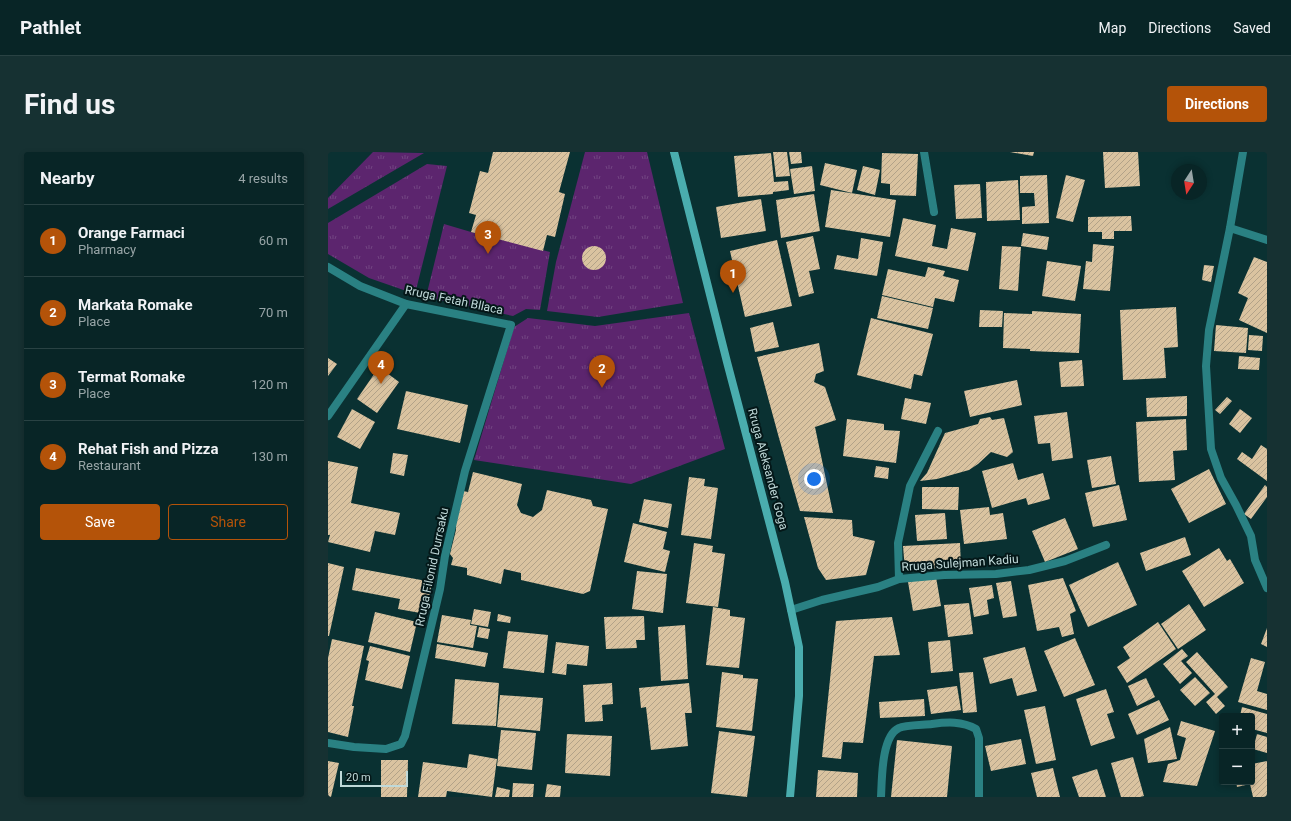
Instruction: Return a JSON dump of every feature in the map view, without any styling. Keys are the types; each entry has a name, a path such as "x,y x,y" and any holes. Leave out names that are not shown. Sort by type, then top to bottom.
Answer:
{"main road":[{"name":"Rruga Aleksander Goga","path":"674,152 785,582 799,647 799,682 790,797"}],"street":[{"path":"924,152 934,212"},
{"path":"1243,152 1230,228 1209,330 1206,366 1211,449 1220,478 1236,505 1251,536 1255,560 1267,588"},
{"path":"1230,228 1267,240"},
{"name":"Rruga Fetah Bllaca","path":"328,266 360,286 406,304 511,325"},
{"path":"328,416 406,304"},
{"name":"Rruga Filonid Durrsaku","path":"328,742 354,747 386,749 401,744 405,736 440,589 445,556 465,471 511,325"},
{"path":"900,579 898,543 910,486 938,431"},
{"name":"Rruga Sulejman Kadiu","path":"791,610 822,600 878,587 900,579 944,575 996,574 1029,570 1065,561 1106,545"},
{"path":"881,797 884,753 891,736 898,728 949,722 969,724 976,729 979,738 979,797"}],"green space":[{"path":"373,152 424,153 328,209 328,198"},
{"path":"585,152 647,152 683,303 598,317 547,311 556,262"},
{"path":"427,164 447,166 415,294 369,278 328,254 328,223"},
{"path":"444,224 550,252 540,310 526,309 513,316 426,297"},
{"path":"689,313 725,449 631,484 474,460 514,327 528,318 595,326"}],"building":[{"path":"493,152 570,152 559,192 565,194 555,237 547,235 543,251 471,232 476,215 469,213 480,171 488,173"},
{"path":"773,152 787,152 790,176 776,177"},
{"path":"789,152 801,152 802,163 791,164"},
{"path":"1010,152 1034,152 1033,156"},
{"path":"1103,152 1138,152 1140,186 1105,188"},
{"path":"771,153 774,182 788,181 789,190 773,192 773,194 738,197 734,156"},
{"path":"882,153 918,154 916,196 890,195 890,184 881,183"},
{"path":"825,163 857,170 852,193 820,185"},
{"path":"812,166 815,191 794,194 790,169"},
{"path":"863,166 880,170 875,195 857,190"},
{"path":"1047,175 1049,223 1022,224 1022,207 1035,206 1034,193 1020,193 1020,176"},
{"path":"1066,175 1085,180 1073,222 1056,218"},
{"path":"1018,180 1020,220 987,221 986,182"},
{"path":"980,184 982,218 956,219 954,185"},
{"path":"831,190 896,200 890,237 825,227"},
{"path":"814,194 820,231 781,238 776,200"},
{"path":"761,199 766,231 721,238 716,207"},
{"path":"1131,216 1132,231 1114,231 1114,239 1102,239 1102,232 1088,232 1088,217"},
{"path":"903,218 936,225 932,246 947,249 951,228 976,233 968,271 895,256"},
{"path":"1023,233 1049,237 1047,250 1021,246"},
{"path":"813,236 820,269 809,271 814,293 799,297 786,242"},
{"path":"861,238 883,242 877,276 834,269 837,255 858,259"},
{"path":"777,240 792,306 745,317 730,251"},
{"path":"1093,244 1114,246 1110,291 1083,289 1086,261 1092,262"},
{"path":"594,246 599,247 605,253 605,263 599,269 594,270 589,269 583,263 582,258 583,253 589,247"},
{"path":"1002,246 1021,247 1018,291 999,289"},
{"path":"1254,257 1267,262 1267,333 1239,320 1248,298 1238,293"},
{"path":"1047,261 1081,266 1075,301 1042,296"},
{"path":"1204,265 1214,266 1211,282 1202,280"},
{"path":"928,267 945,271 943,276 959,280 954,302 935,298 933,307 882,295 888,269 925,277"},
{"path":"882,296 933,308 928,329 877,318"},
{"path":"1176,307 1178,347 1164,348 1166,378 1123,380 1120,310"},
{"path":"980,310 1003,311 1002,327 979,327"},
{"path":"1032,311 1081,314 1079,353 1030,351 1030,349 1003,348 1004,313 1032,314"},
{"path":"871,318 933,334 922,376 914,374 911,389 857,375"},
{"path":"773,322 779,347 755,352 750,328"},
{"path":"1216,325 1248,328 1246,353 1214,351"},
{"path":"1249,335 1263,336 1262,351 1248,350"},
{"path":"819,343 824,371 816,374 814,382 825,387 836,420 815,427 833,513 800,511 757,357"},
{"path":"1239,356 1260,358 1259,370 1238,369"},
{"path":"328,358 337,364 328,376"},
{"path":"1082,360 1084,386 1061,387 1059,362"},
{"path":"379,367 399,382 377,413 357,399"},
{"path":"1017,380 1022,405 970,417 964,391"},
{"path":"406,391 468,405 460,443 397,429"},
{"path":"1187,396 1187,416 1147,417 1146,398"},
{"path":"1227,397 1232,401 1220,414 1215,410"},
{"path":"905,398 931,403 926,424 901,419"},
{"path":"352,409 375,422 360,449 337,437"},
{"path":"1240,409 1252,418 1240,433 1229,424"},
{"path":"1067,412 1073,458 1052,461 1050,443 1038,444 1034,416"},
{"path":"990,417 992,420 1004,418 1013,452 1007,457 991,452 969,470 937,479 920,481 927,473 945,433 978,424 980,419"},
{"path":"847,419 884,424 884,430 900,431 896,463 843,456"},
{"path":"1186,419 1187,450 1173,451 1175,480 1139,482 1136,422"},
{"path":"1261,445 1267,449 1267,481 1237,459 1242,452 1252,459"},
{"path":"393,453 408,455 404,476 390,473"},
{"path":"1111,456 1116,484 1092,488 1087,460"},
{"path":"328,461 358,467 351,503 400,513 395,535 375,531 370,552 328,542 330,535 328,535"},
{"path":"1013,463 1018,480 1043,473 1050,499 1028,505 1026,498 992,508 982,471"},
{"path":"876,466 889,468 888,479 874,477"},
{"path":"1209,469 1226,504 1189,523 1171,489"},
{"path":"473,472 522,484 517,505 521,513 533,517 542,510 547,490 591,500 593,506 608,509 590,591 583,594 521,580 521,573 504,569 501,584 467,575 467,568 451,565 453,558 450,554 456,530 456,517 463,491 468,492"},
{"path":"689,477 705,479 704,486 718,488 711,539 681,535"},
{"path":"1119,485 1127,520 1093,527 1085,493"},
{"path":"1265,485 1267,487 1267,497 1251,519 1244,514"},
{"path":"922,487 959,487 958,510 922,509"},
{"path":"644,499 672,504 668,528 639,522"},
{"path":"989,507 990,515 1003,513 1007,539 964,544 960,510"},
{"path":"945,513 947,539 917,541 915,515"},
{"path":"804,517 852,520 853,536 875,541 866,575 826,580 818,568"},
{"path":"1065,518 1078,549 1045,562 1032,531"},
{"path":"633,523 667,532 663,549 670,551 665,572 624,562"},
{"path":"1185,537 1191,555 1146,571 1140,553"},
{"path":"694,543 713,546 712,552 725,554 718,607 686,603"},
{"path":"960,543 961,567 905,570 903,546"},
{"path":"1219,548 1227,561 1230,559 1244,583 1204,607 1182,571"},
{"path":"1118,562 1137,605 1088,627 1069,585"},
{"path":"328,563 344,567 329,636 328,636"},
{"path":"356,568 432,582 426,614 398,609 400,599 352,590"},
{"path":"637,571 667,574 663,613 632,609"},
{"path":"936,577 941,606 913,611 908,582"},
{"path":"1063,578 1076,611 1070,614 1074,634 1062,637 1059,627 1037,631 1028,585"},
{"path":"1011,581 1017,616 1003,618 996,583"},
{"path":"992,585 994,598 987,600 989,614 974,617 969,588"},
{"path":"969,603 973,634 948,637 944,605"},
{"path":"1189,604 1206,630 1178,649 1161,624"},
{"path":"713,607 730,610 730,616 745,618 739,668 706,665"},
{"path":"474,609 491,612 488,627 471,624"},
{"path":"375,612 417,622 410,652 368,642"},
{"path":"498,614 511,617 510,623 497,621"},
{"path":"442,615 471,620 470,625 477,626 473,648 437,642"},
{"path":"644,616 645,640 636,640 637,648 606,649 604,617"},
{"path":"892,617 900,655 874,656 863,743 843,742 841,759 822,757 836,621"},
{"path":"1158,622 1176,649 1127,683 1117,667 1130,658 1123,647"},
{"path":"685,625 688,679 661,681 658,627"},
{"path":"479,627 490,629 488,639 477,637"},
{"path":"1267,628 1267,647 1261,644"},
{"path":"508,631 548,635 544,673 503,668"},
{"path":"1075,638 1095,685 1064,697 1044,651"},
{"path":"332,639 364,646 352,706 354,706 348,737 328,732 328,658"},
{"path":"950,640 953,671 931,673 928,642"},
{"path":"556,642 589,646 587,666 567,664 566,675 552,673"},
{"path":"437,644 488,653 485,667 435,658"},
{"path":"370,646 410,656 402,689 365,680 369,661 366,660"},
{"path":"1025,647 1037,691 1017,696 1012,678 990,684 983,658"},
{"path":"1182,649 1188,656 1181,661 1192,673 1180,684 1163,664"},
{"path":"1197,652 1228,687 1217,697 1225,706 1216,714 1206,702 1215,694 1186,662"},
{"path":"1251,658 1265,662 1257,691 1267,694 1267,710 1238,702"},
{"path":"722,672 743,675 743,678 758,679 752,731 716,727"},
{"path":"973,672 977,712 963,713 959,673"},
{"path":"1195,677 1210,693 1195,706 1180,690"},
{"path":"1146,678 1155,697 1137,706 1128,686"},
{"path":"455,679 499,683 496,726 452,724"},
{"path":"612,683 613,704 602,705 603,721 585,722 583,685"},
{"path":"689,683 692,713 685,713 688,746 651,750 646,707 641,708 639,688"},
{"path":"957,686 961,710 931,714 927,690"},
{"path":"1106,689 1114,712 1107,714 1115,738 1091,746 1076,699"},
{"path":"500,695 543,698 540,731 497,727"},
{"path":"924,699 925,716 880,718 879,702"},
{"path":"1159,700 1169,720 1137,735 1128,714"},
{"path":"1045,706 1056,760 1036,764 1024,710"},
{"path":"1242,707 1267,714 1267,733 1255,730 1255,713 1241,713"},
{"path":"1181,721 1215,731 1197,786 1163,782 1168,764 1180,760 1186,738 1177,735"},
{"path":"1170,727 1177,759 1148,763 1144,739"},
{"path":"501,730 536,733 532,770 497,766"},
{"path":"719,731 755,736 747,797 711,793"},
{"path":"567,734 612,736 610,776 565,773"},
{"path":"1257,734 1267,737 1267,753 1255,750"},
{"path":"1021,739 1026,764 991,771 985,746"},
{"path":"897,740 952,746 947,797 891,797"},
{"path":"469,754 497,759 492,797 447,791 446,797 418,797 423,762 467,768"},
{"path":"1133,757 1144,796 1121,797 1111,763"},
{"path":"381,760 408,760 407,797 381,797"},
{"path":"328,761 339,763 331,797 328,797"},
{"path":"1267,761 1267,797 1253,797 1250,785 1255,785 1255,763"},
{"path":"1053,768 1060,797 1037,797 1031,773"},
{"path":"1097,769 1106,797 1079,797 1072,777"},
{"path":"818,770 858,773 857,797 816,797"},
{"path":"513,783 534,784 533,797 512,797"},
{"path":"547,784 561,786 560,797 545,797"},
{"path":"497,787 510,790 509,797 495,797"}],"place":[{"name":"Termat Romake","path":"488,254"},
{"name":"Orange Farmaci","path":"733,293"},
{"name":"Rehat Fish and Pizza","path":"381,384"},
{"name":"Markata Romake","path":"602,388"}]}
